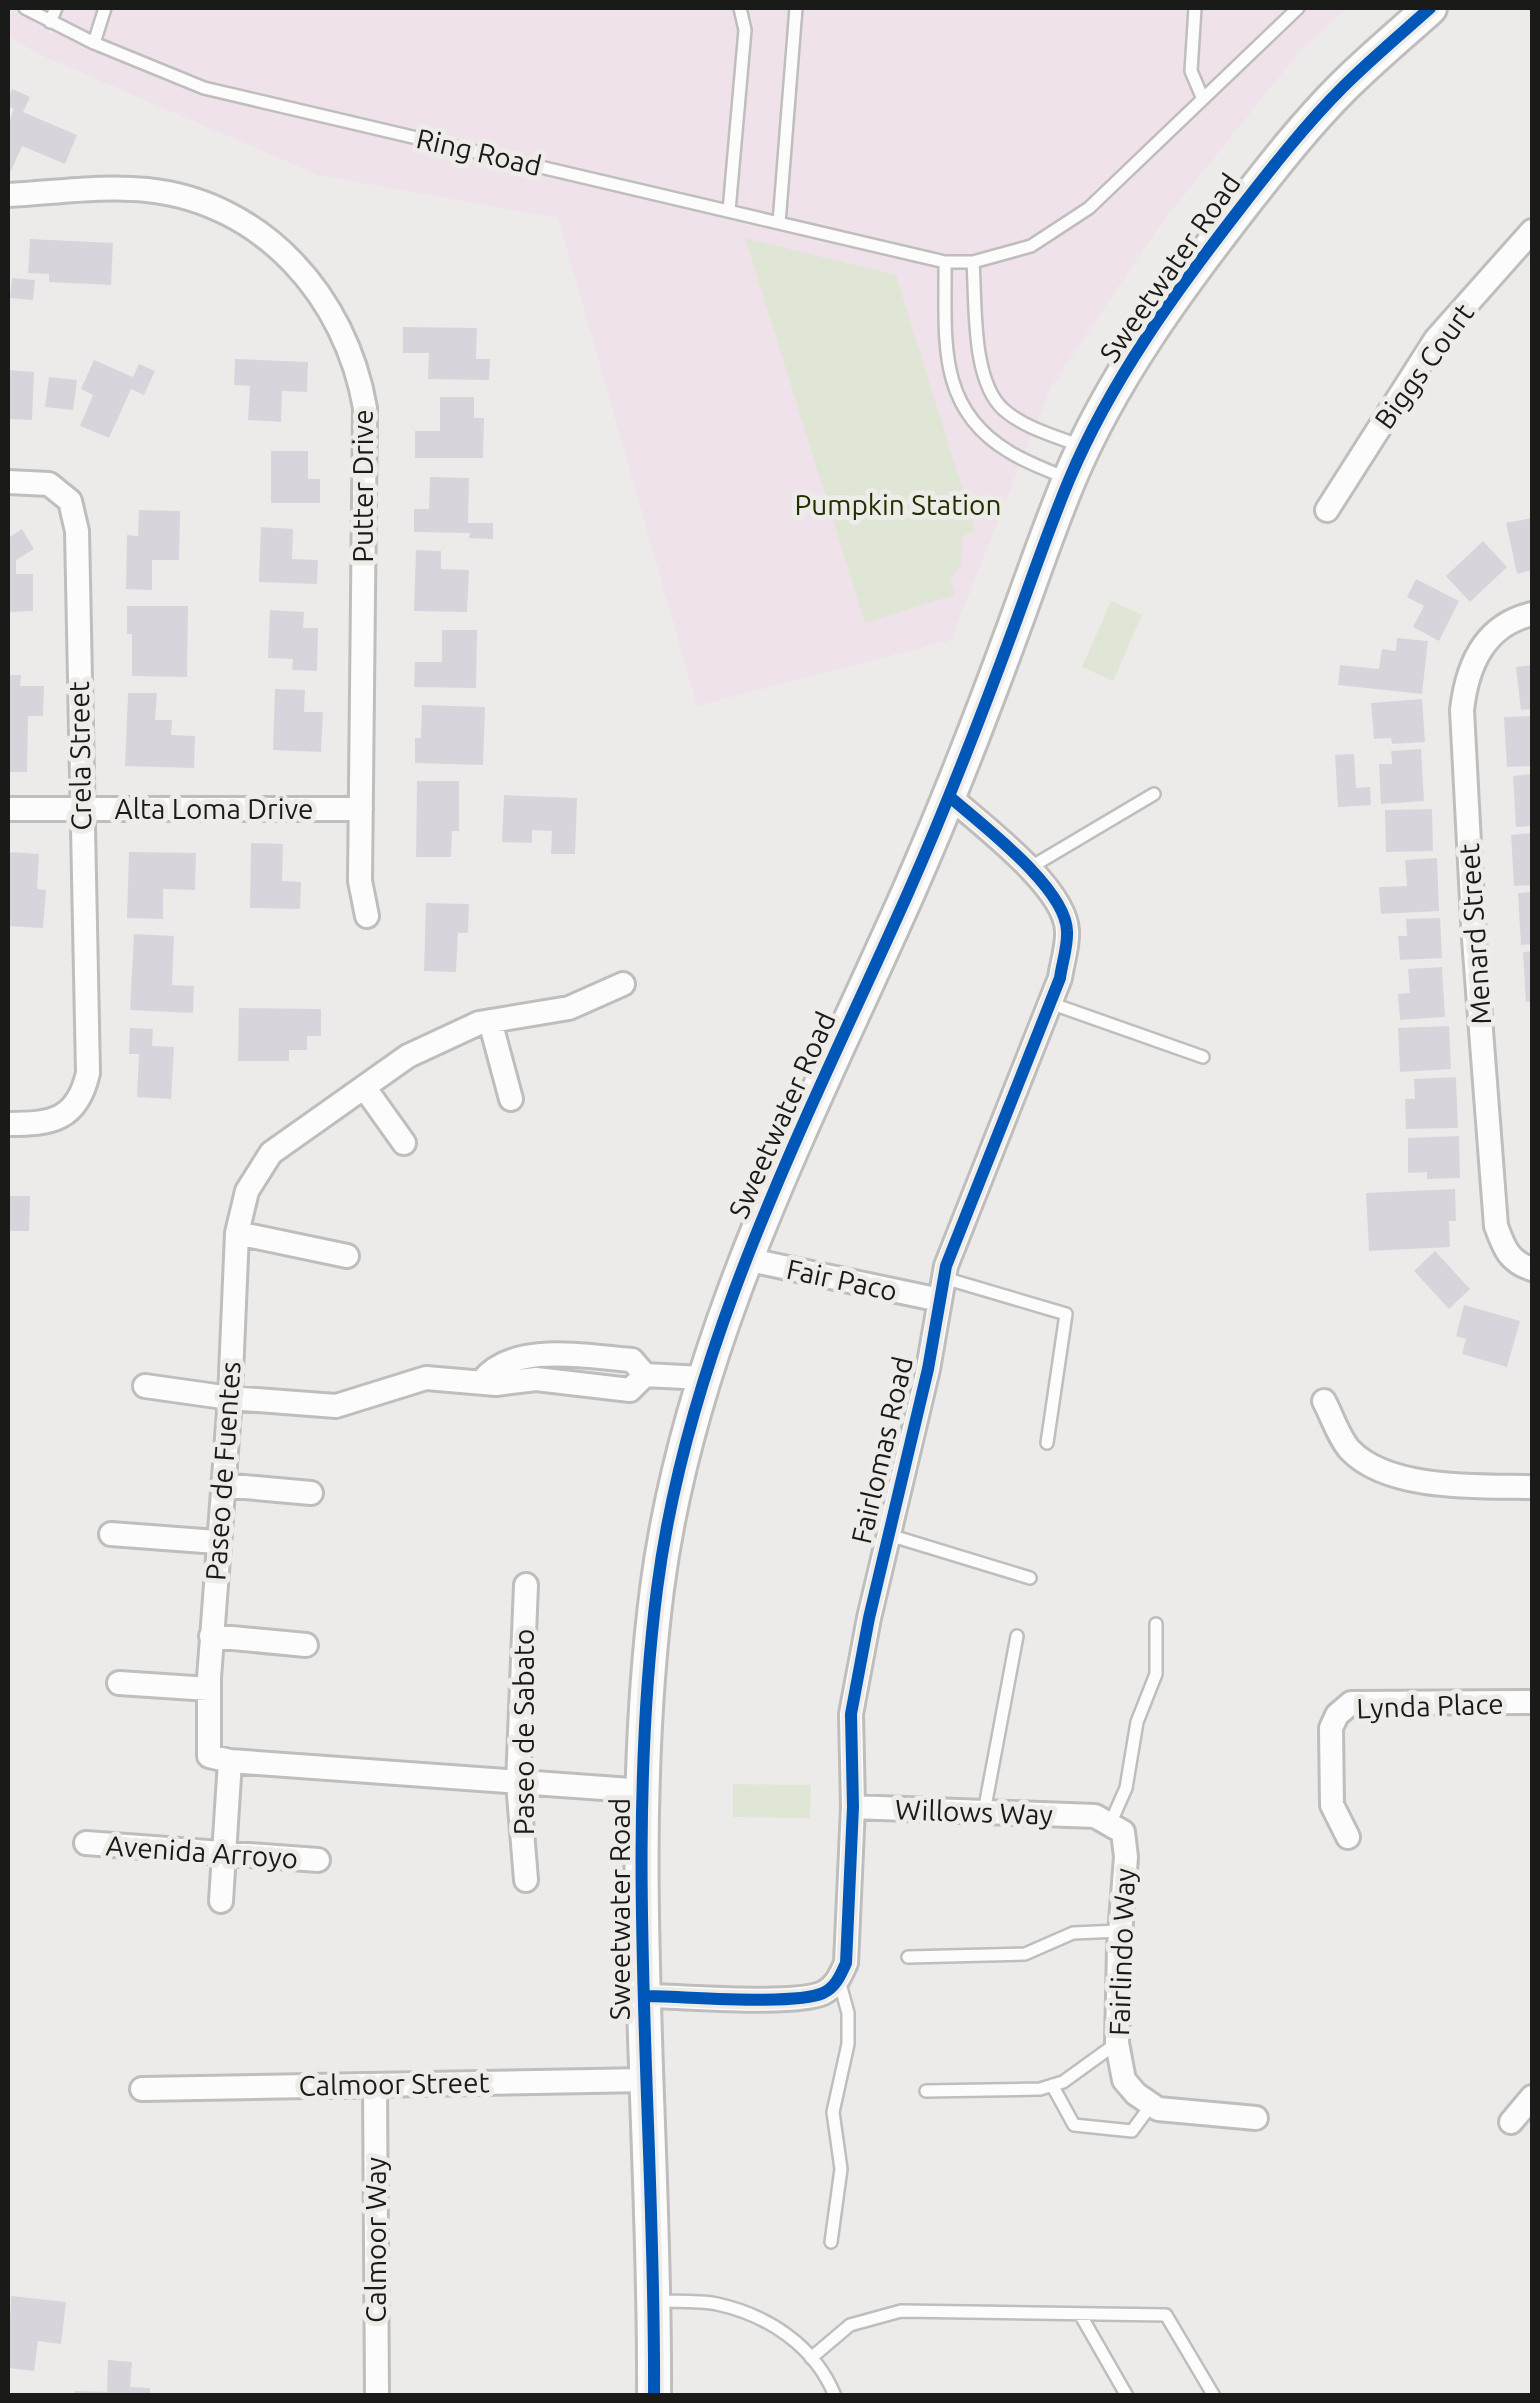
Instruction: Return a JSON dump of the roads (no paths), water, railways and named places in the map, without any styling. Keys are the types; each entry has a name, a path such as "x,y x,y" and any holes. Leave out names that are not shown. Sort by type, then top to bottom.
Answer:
{"main road":[{"name":"Sweetwater Road","path":"654,2396 655,2301 644,1996 646,1709 658,1586 673,1504 704,1378 745,1259 950,797 1069,480 1112,394 1184,280 1286,149 1342,88 1430,8"}],"street":[{"name":"Putter Drive","path":"8,195 143,189 189,198 232,216 275,244 329,306 352,354 365,408 360,881 367,916"},
{"name":"Biggs Court","path":"1328,510 1436,340 1532,231"},
{"name":"Crela Street","path":"8,1124 45,1124 56,1119 81,1095 88,1072 76,531 70,501 49,484 12,482"},
{"name":"Menard Street","path":"1532,614 1499,630 1481,648 1466,676 1462,710 1474,939 1496,1226 1506,1253 1532,1269"},
{"name":"Fairlomas Road","path":"839,1980 846,1963 853,1808 850,1714 928,1369 942,1289 1060,978 1068,930 1061,911 1030,867 950,797"},
{"name":"Alta Loma Drive","path":"8,809 361,809"},
{"name":"Paseo de Fuentes","path":"230,1761 209,1756 209,1689 230,1398 237,1233 248,1191 271,1153 408,1056 479,1023 569,1008 623,984"},
{"path":"490,1021 511,1098"},
{"path":"364,1087 404,1144"},
{"path":"237,1233 348,1256"},
{"name":"Fair Paco","path":"745,1259 942,1289"},
{"path":"145,1386 230,1398 336,1406 426,1378 482,1381 491,1370 538,1353 632,1360 646,1375 704,1378"},
{"path":"1324,1401 1350,1450 1397,1475 1455,1486 1532,1487"},
{"path":"222,1485 311,1492"},
{"path":"112,1534 217,1542"},
{"name":"Paseo de Sabato","path":"526,1585 518,1783 526,1880"},
{"path":"212,1636 306,1645"},
{"path":"118,1684 209,1689"},
{"name":"Lynda Place","path":"1348,1837 1332,1805 1332,1728 1337,1715 1351,1703 1532,1702"},
{"path":"221,1901 230,1761 645,1791"},
{"name":"Willows Way","path":"853,1808 1103,1820"},
{"name":"Fairlindo Way","path":"1103,1820 1123,1832 1126,1858 1117,2043 1124,2080 1152,2104"},
{"name":"Avenida Arroyo","path":"86,1844 318,1860"},
{"path":"644,1996 797,1998 824,1993 839,1980"},
{"name":"Calmoor Street","path":"142,2088 646,2080"},
{"name":"Calmoor Way","path":"375,2084 377,2395"},
{"path":"1511,2122 1532,2097"},
{"path":"1152,2104 1158,2108 1256,2118"}],"lane":[{"name":"Ring Road","path":"26,8 94,43 204,88 945,262 973,262 1031,246 1089,208 1298,8"},
{"path":"50,22 56,8"},
{"path":"94,43 105,8"},
{"path":"729,211 745,30 740,8"},
{"path":"779,223 796,8"},
{"path":"1194,8 1191,71 1203,99"},
{"path":"945,262 947,358 964,413 988,438 1010,453 1069,480"},
{"path":"973,262 981,366 989,393 1004,410 1028,426 1084,447"},
{"path":"1030,867 1154,794"},
{"path":"1050,1003 1202,1057"},
{"path":"942,1289 1066,1314 1047,1443"},
{"path":"889,1535 1030,1578"},
{"path":"1103,1820 1126,1788 1137,1722 1156,1674 1156,1624"},
{"path":"984,1812 1017,1636"},
{"path":"908,1956 1025,1954 1073,1934 1120,1931"},
{"path":"831,2242 841,2169 832,2112 848,2044 848,2013 839,1980"},
{"path":"926,2091 1052,2086 1117,2043"},
{"path":"1052,2086 1074,2124 1132,2131 1152,2104"},
{"path":"655,2301 715,2304 768,2321 785,2331 811,2358 835,2396"},
{"path":"811,2358 850,2325 901,2312 1166,2315 1214,2396"},
{"path":"1080,2314 1128,2396"}],"park label":[{"name":"Pumpkin Station","path":"898,505"}]}
